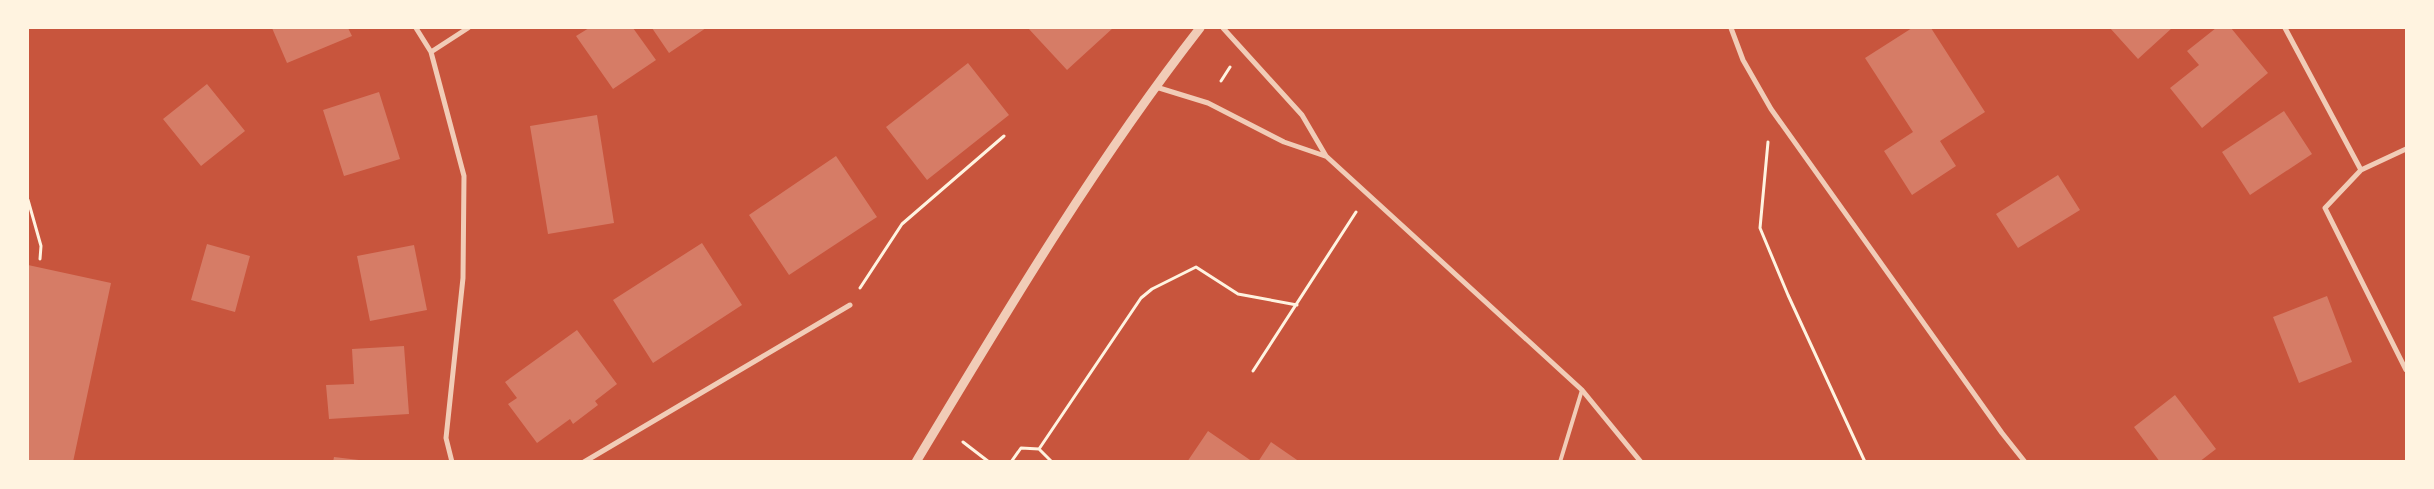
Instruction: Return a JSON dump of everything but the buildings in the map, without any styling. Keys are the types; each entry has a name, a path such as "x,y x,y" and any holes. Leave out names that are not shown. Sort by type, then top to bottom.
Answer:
{"street":[{"path":"416,28 431,52 464,176 463,278 446,438 452,462"},
{"path":"431,52 468,28"},
{"path":"916,462 1010,305 1154,86 1200,28"},
{"path":"1223,28 1302,115 1326,156 1582,390 1641,462"},
{"path":"1731,28 1743,60 1771,109 2002,433 2025,462"},
{"path":"2284,28 2361,170"},
{"path":"1154,86 1208,102 1284,142 1326,156"},
{"path":"2406,149 2361,170 2325,208 2406,370"},
{"path":"584,462 850,305"}],"lane":[{"path":"1560,462 1582,390"}],"path":[{"path":"1221,81 1236,60"},
{"path":"1771,109 1760,228 1788,295 1865,462"},
{"path":"850,305 902,224 1004,136"},
{"path":"1253,371 1367,194"},
{"path":"28,200 41,246 40,259"},
{"path":"1040,448 1141,298 1152,289 1196,267 1238,294 1297,305"},
{"path":"963,442 989,462"},
{"path":"1011,462 1021,448 1040,448 1052,462"}]}
